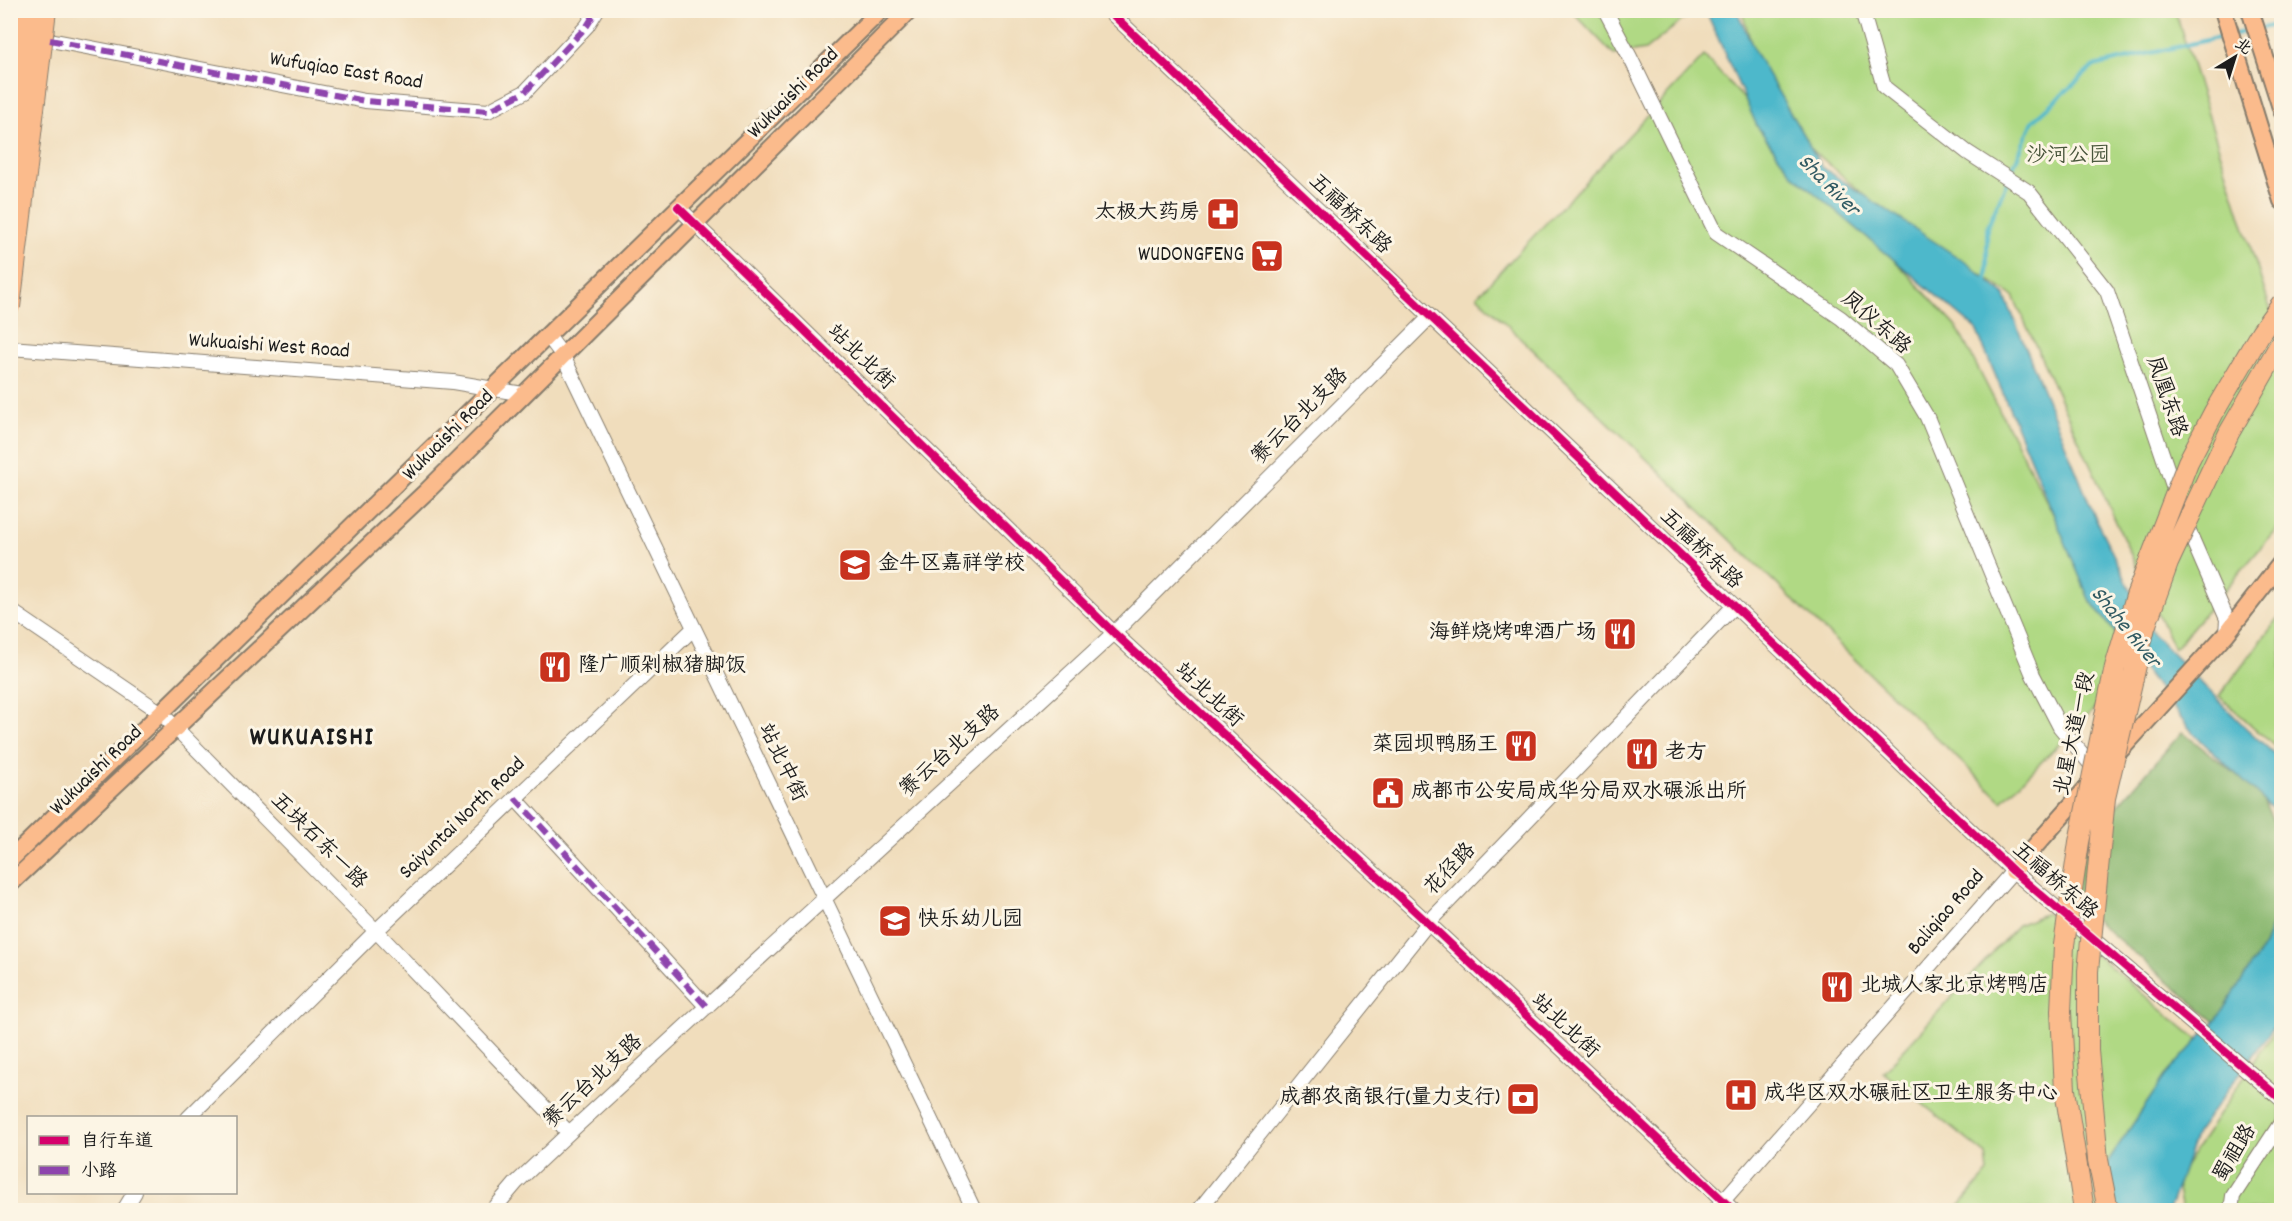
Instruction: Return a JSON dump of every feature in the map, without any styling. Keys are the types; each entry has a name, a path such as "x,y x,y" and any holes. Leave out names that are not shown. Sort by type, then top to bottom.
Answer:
{"highway":[{"path":"10,173 28,10"},
{"path":"10,307 46,10"},
{"name":"北星大道一段","path":"2084,1210 2065,1090 2061,1011 2064,945 2079,842 2115,667 2136,596 2188,462 2214,411 2260,332 2282,303"},
{"name":"北星大道一段","path":"2108,1210 2098,1160 2088,1051 2088,971 2105,798 2145,627 2168,562 2194,501 2229,433 2282,341"}],"main road":[{"path":"10,217 34,10"},
{"name":"Wukuaishi Road","path":"10,860 881,10"},
{"name":"Wukuaishi Road","path":"10,884 427,490 910,10"},
{"path":"2223,10 2282,201"},
{"path":"2250,10 2282,111"},
{"name":"Baliqiao Road","path":"2013,871 2226,634 2282,562"}],"street":[{"name":"Wufuqiao East Road","path":"10,37 50,40 366,101 488,111 525,92 587,26 597,10"},
{"name":"五福桥东路","path":"1108,10 2013,871 2282,1100"},
{"name":"凤仪东路","path":"1605,10 1716,233 1841,318 1896,365 1927,417 2033,675 2060,727 2099,774"},
{"name":"凤凰东路","path":"1862,10 1884,87 1967,152 2029,192 2107,291 2187,527 2227,619 2226,634"},
{"name":"站北北街","path":"678,207 1114,633 1428,923 1724,1208"},
{"name":"赛云台北支路","path":"493,1210 516,1183 824,896 1114,633 1430,317"},
{"name":"站北中街","path":"548,336 563,356 692,630 824,896 974,1210"},
{"name":"Wukuaishi West Road","path":"10,348 453,382 523,394"},
{"name":"花径路","path":"1199,1210 1428,923 1733,607"},
{"name":"五块石东一路","path":"10,610 160,712 376,930 570,1133"},
{"name":"Saiyuntai North Road","path":"190,1116 376,930 692,630"},
{"path":"515,798 707,1007"},
{"name":"Baliqiao Road","path":"1724,1208 2013,871"},
{"name":"蜀祖路","path":"2232,1210 2233,1196 2282,1121"},
{"path":"124,1210 134,1194"}],"green space":[{"path":"1572,11 1684,11 1684,19 1645,50 1614,55"},
{"name":"沙河公园","path":"1742,11 2175,11 2281,342 2282,523 2174,649 2013,296 1868,198 1808,146 1753,50"},
{"path":"1704,56 1956,326 2134,670 2002,801 1477,296"},
{"path":"2281,615 2281,752 2219,696"},
{"path":"2182,732 2260,793 2281,838 2281,913 2272,955 2220,1026 2051,882"},
{"path":"2046,913 2199,1041 2127,1210 1956,1210 1988,1172 1986,1155 1883,1072 2018,925"},
{"path":"2281,1021 2281,1210 2182,1210 2176,1179"}],"water":[{"path":"1706,11 1737,11 1756,54 1822,167 1968,264 2004,294 2097,522 2153,634 2281,760 2281,834 2278,814 2193,733 2089,599 1976,329 1792,174 1757,126"},
{"path":"2281,901 2281,1017 2196,1133 2169,1210 2102,1210 2096,1179 2165,1076 2217,1019 2263,948"}],"waterway":[{"path":"2262,28 2282,23"},
{"path":"2235,34 2252,30"},
{"path":"1987,283 1987,228 2033,121 2094,66 2225,36"}],"marked path":[{"path":"50,40 365,101 488,111 525,92 587,26 597,10"},
{"path":"515,798 707,1007"}],"cycle path":[{"path":"1108,10 2013,871 2282,1100"},
{"path":"678,207 1114,633 1428,923 1733,1210"}],"place":[{"name":"太极大药房","path":"1223,214"},
{"name":"WUDONGFENG","path":"1267,256"},
{"name":"金牛区嘉祥学校","path":"855,565"},
{"name":"海鲜烧烤啤酒广场","path":"1620,634"},
{"name":"隆广顺剁椒猪脚饭","path":"555,667"},
{"name":"菜园坝鸭肠王","path":"1521,746"},
{"name":"老方","path":"1642,754"},
{"name":"成都市公安局成华分局双水碾派出所","path":"1388,793"},
{"name":"快乐幼儿园","path":"895,921"},
{"name":"北城人家北京烤鸭店","path":"1837,987"},
{"name":"成华区双水碾社区卫生服务中心","path":"1741,1095"},
{"name":"成都农商银行(量力支行)","path":"1523,1099"}],"district":[{"name":"WUKUAISHI","path":"312,738"}],"water label":[{"name":"Sha River","path":"1828,186"},
{"name":"Shahe River","path":"2125,628"}]}
